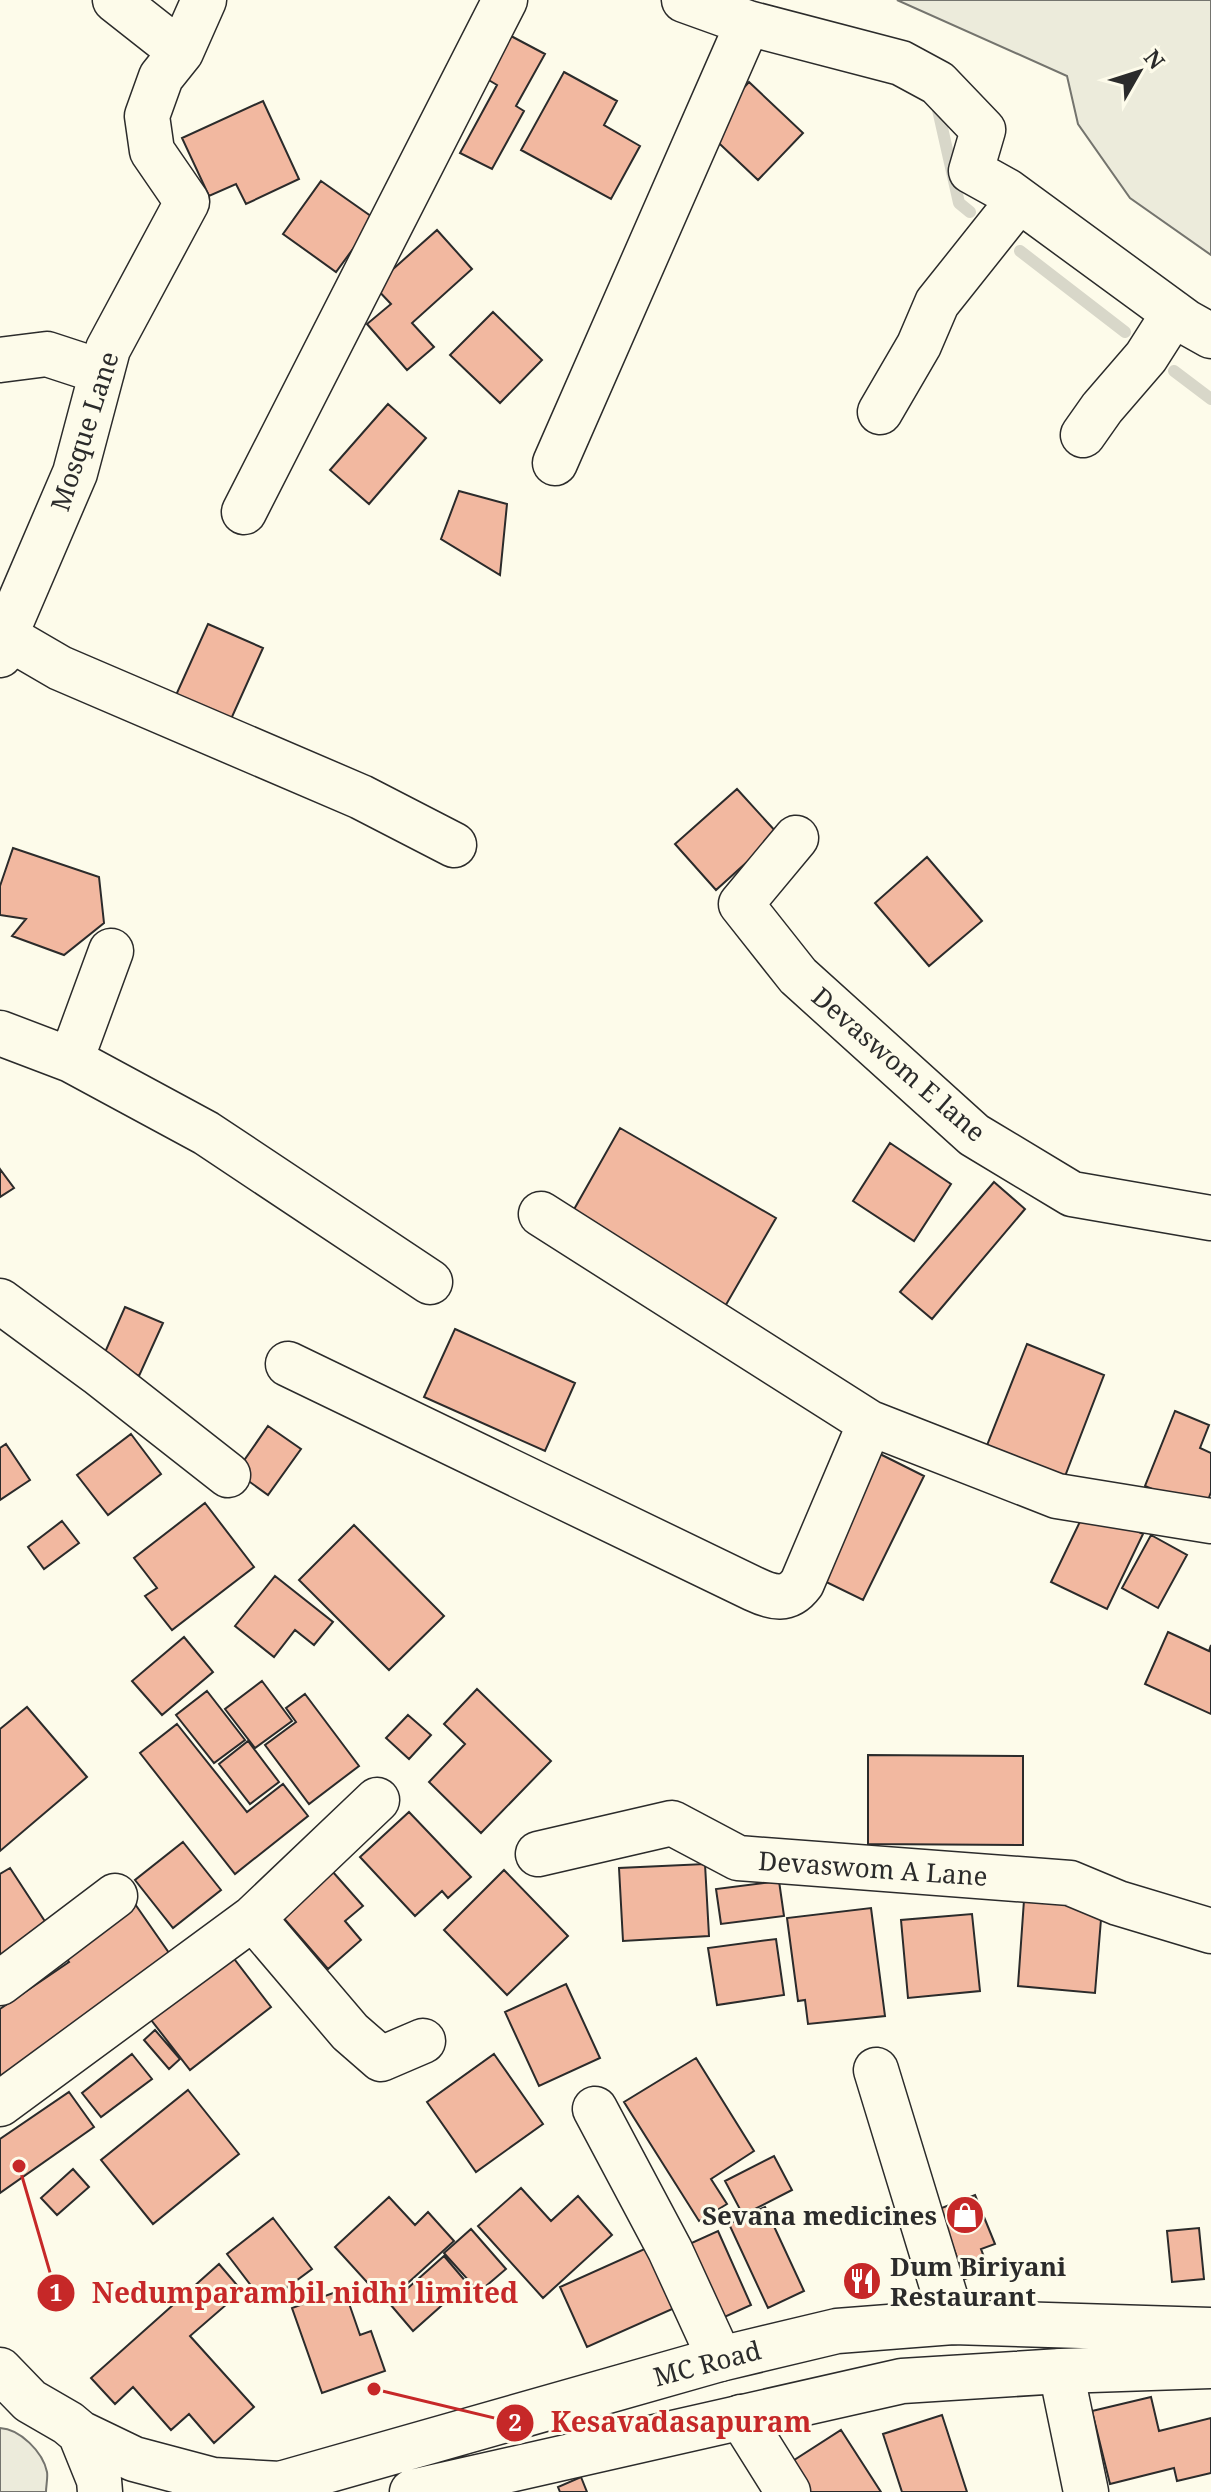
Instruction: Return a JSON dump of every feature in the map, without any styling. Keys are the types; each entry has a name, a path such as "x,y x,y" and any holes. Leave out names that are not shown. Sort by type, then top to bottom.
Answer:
{"street":[{"path":"115,0 181,52"},
{"name":"Mosque Lane","path":"2,645 75,473 108,349 187,202 152,151 147,116 161,77 181,52 204,0"},
{"path":"244,512 505,0"},
{"path":"684,0 748,23 901,63 938,83 983,130 971,171 1019,200 1174,313 1211,336"},
{"path":"555,463 748,23"},
{"path":"880,412 919,345 937,303 1019,200"},
{"path":"1083,435 1146,357 1174,313"},
{"path":"0,360 47,354 102,372"},
{"path":"2,645 361,797 454,845"},
{"name":"Devaswom E lane","path":"796,838 741,904 798,976 974,1135 1072,1194 1211,1218"},
{"path":"71,1060 111,951"},
{"path":"0,1033 71,1060 206,1133 430,1282"},
{"path":"541,1214 870,1423 1057,1496 1211,1521"},
{"path":"0,1301 228,1475"},
{"path":"288,1364 777,1598 794,1593 802,1583 870,1423"},
{"path":"0,2104 253,1918 377,1800"},
{"name":"Devaswom A Lane","path":"538,1854 672,1823 738,1858 1070,1883 1118,1903 1211,1931"},
{"path":"0,1983 115,1896"},
{"path":"253,1918 350,2032 381,2059 423,2041"},
{"path":"876,2070 953,2322"},
{"path":"595,2109 670,2250 720,2359"},
{"name":"MC Road","path":"0,2370 15,2399 68,2423 80,2433 134,2459 213,2480 280,2484 720,2359 837,2331 953,2322 1211,2330"},
{"path":"418,2491 902,2381 1211,2366"},
{"path":"1061,2371 1086,2492"},
{"path":"741,2417 788,2492"},
{"path":"80,2433 99,2480 100,2492"}],"shaded area":[{"path":"897,0 1211,0 1211,255 1130,198 1078,124 1067,76"},
{"path":"0,2428 15,2432 36,2450 47,2472 46,2492 0,2492"}],"building":[{"path":"511,36 545,54 516,106 524,111 492,169 460,153 497,85 487,79"},
{"path":"564,72 617,101 604,125 640,146 611,199 521,150"},
{"path":"749,82 803,133 758,180 705,130"},
{"path":"263,101 299,179 246,204 236,184 209,196 182,138"},
{"path":"321,181 375,219 336,272 283,234"},
{"path":"437,230 472,269 412,323 434,347 407,370 367,324 391,304 374,286"},
{"path":"493,312 542,360 500,403 450,355"},
{"path":"388,404 426,438 369,504 330,470"},
{"path":"459,491 507,504 500,575 441,539"},
{"path":"208,624 263,648 227,728 172,704"},
{"path":"737,789 778,834 716,890 675,844"},
{"path":"13,848 99,877 104,923 64,955 12,936 26,919 0,915 0,886"},
{"path":"927,857 982,921 929,966 875,903"},
{"path":"620,1128 776,1218 723,1310 568,1220"},
{"path":"890,1143 951,1184 914,1241 853,1201"},
{"path":"0,1169 14,1188 0,1197"},
{"path":"994,1182 1025,1209 932,1319 900,1292"},
{"path":"125,1307 163,1323 139,1376 102,1359"},
{"path":"455,1329 575,1383 545,1451 424,1397"},
{"path":"1027,1344 1104,1375 1062,1484 984,1453"},
{"path":"1175,1411 1209,1425 1200,1448 1211,1453 1211,1492 1204,1511 1145,1486"},
{"path":"268,1426 301,1449 268,1495 236,1472"},
{"path":"131,1434 161,1474 108,1515 77,1475"},
{"path":"6,1444 30,1480 0,1500 0,1448"},
{"path":"878,1453 924,1476 863,1600 816,1577"},
{"path":"205,1503 254,1567 172,1630 145,1596 157,1588 134,1558"},
{"path":"1087,1507 1143,1534 1107,1609 1051,1582"},
{"path":"62,1521 79,1543 44,1569 28,1547"},
{"path":"354,1525 444,1616 389,1670 299,1580"},
{"path":"1151,1535 1187,1555 1158,1608 1122,1588"},
{"path":"275,1576 333,1622 314,1645 295,1630 274,1657 235,1626"},
{"path":"1168,1632 1209,1651 1211,1645 1211,1714 1145,1684"},
{"path":"184,1637 213,1672 162,1715 132,1681"},
{"path":"262,1681 292,1721 255,1748 225,1709"},
{"path":"477,1689 551,1761 481,1833 429,1782 465,1744 444,1724"},
{"path":"207,1691 245,1740 214,1763 176,1715"},
{"path":"305,1694 359,1766 309,1804 265,1745 296,1722 286,1708"},
{"path":"27,1707 87,1777 0,1851 0,1729"},
{"path":"408,1715 431,1735 409,1759 386,1738"},
{"path":"177,1724 247,1812 283,1784 308,1816 235,1874 140,1753"},
{"path":"248,1741 279,1782 250,1804 219,1764"},
{"path":"868,1755 1023,1756 1023,1845 868,1844"},
{"path":"409,1812 471,1877 448,1898 442,1891 415,1916 360,1857"},
{"path":"183,1842 221,1890 173,1928 135,1880"},
{"path":"325,1863 363,1906 345,1921 361,1940 328,1969 274,1907"},
{"path":"705,1864 709,1936 623,1941 619,1868"},
{"path":"10,1868 48,1926 0,1959 0,1874"},
{"path":"504,1870 568,1936 507,1995 444,1930"},
{"path":"779,1881 784,1916 721,1924 716,1889"},
{"path":"1024,1900 1102,1907 1095,1993 1018,1986"},
{"path":"135,1904 176,1963 0,2084 0,2009 69,1962 63,1954"},
{"path":"871,1908 885,2016 808,2024 805,2000 798,2001 787,1918"},
{"path":"972,1914 980,1991 908,1998 901,1920"},
{"path":"776,1939 784,1995 717,2005 708,1948"},
{"path":"222,1943 271,2007 190,2070 141,2007"},
{"path":"566,1984 600,2058 539,2086 505,2012"},
{"path":"155,2030 180,2059 169,2069 144,2040"},
{"path":"132,2054 152,2079 101,2117 82,2093"},
{"path":"494,2054 543,2124 476,2172 427,2102"},
{"path":"696,2058 754,2151 711,2179 727,2204 699,2221 624,2102"},
{"path":"188,2090 239,2154 153,2224 101,2160"},
{"path":"69,2092 94,2127 0,2193 0,2139"},
{"path":"774,2156 792,2190 743,2215 725,2181"},
{"path":"73,2169 89,2187 57,2215 41,2198"},
{"path":"521,2188 551,2221 578,2196 612,2235 543,2298 478,2226"},
{"path":"975,2195 995,2244 981,2249 989,2270 965,2279 939,2209"},
{"path":"389,2197 415,2225 428,2212 454,2241 386,2303 335,2247"},
{"path":"765,2207 804,2291 768,2308 729,2224"},
{"path":"273,2218 312,2269 265,2304 227,2254"},
{"path":"1199,2228 1204,2279 1172,2282 1167,2231"},
{"path":"471,2229 506,2269 479,2292 444,2253"},
{"path":"718,2231 751,2305 709,2324 676,2250"},
{"path":"660,2242 688,2302 587,2347 560,2287"},
{"path":"444,2256 467,2283 413,2331 390,2304"},
{"path":"219,2264 242,2291 190,2336 254,2407 214,2443 189,2414 171,2430 133,2387 115,2404 91,2378"},
{"path":"344,2289 360,2335 371,2331 385,2371 322,2393 292,2308"},
{"path":"1151,2397 1159,2431 1211,2418 1211,2473 1177,2481 1174,2468 1110,2484 1092,2411"},
{"path":"942,2415 967,2492 902,2492 883,2434"},
{"path":"841,2430 881,2492 806,2492 788,2464"},
{"path":"581,2477 587,2492 560,2492 558,2487"}],"waterway":[{"path":"936,101 959,203 970,212"},
{"path":"1020,251 1125,332"},
{"path":"1174,371 1211,399"}],"place":[{"name":"Nedumparambil nidhi limited","path":"19,2166"},
{"name":"Sevana medicines","path":"965,2215"},
{"name":"Dum Biriyani Restaurant","path":"862,2281"},
{"name":"Kesavadasapuram","path":"374,2389"}]}
